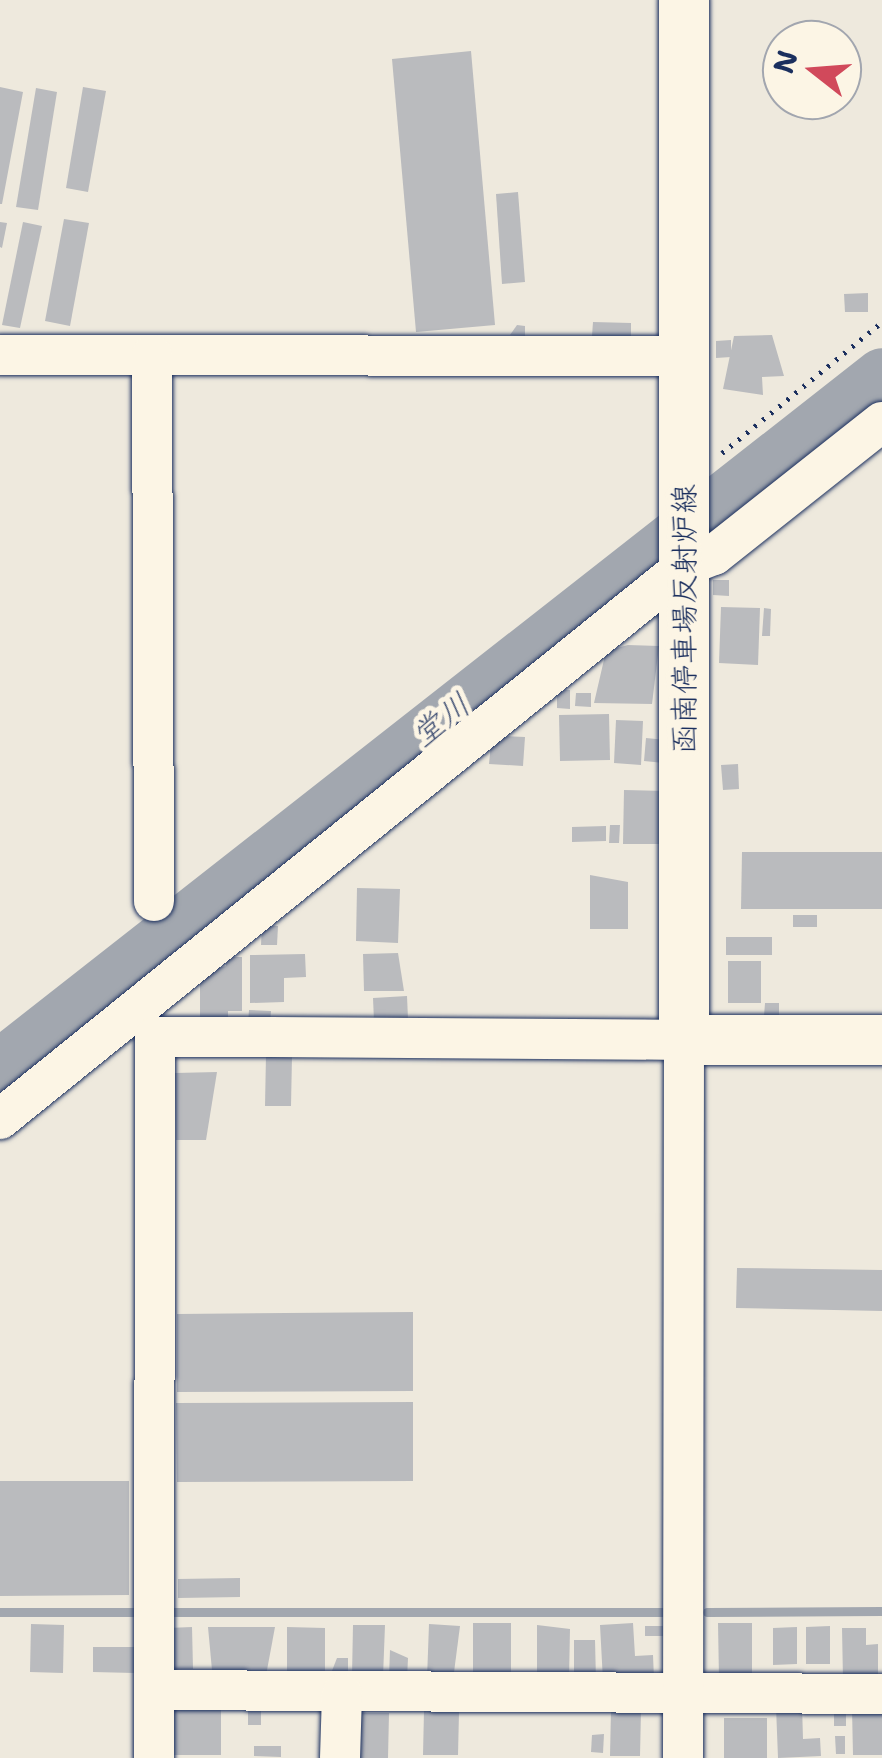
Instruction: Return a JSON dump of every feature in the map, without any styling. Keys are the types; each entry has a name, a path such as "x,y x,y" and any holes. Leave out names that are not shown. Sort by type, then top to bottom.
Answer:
{"main road":[{"name":"函南停車場反射炉線","path":"684,0 684,1040"},
{"path":"684,1040 882,1040"}],"street":[{"path":"0,355 687,356"},
{"path":"152,355 154,901"},
{"path":"0,1119 148,1022 686,566 714,556 882,422"},
{"path":"148,1022 684,1040 683,1758"},
{"path":"148,1022 154,1758"},
{"path":"154,1690 882,1694"},
{"path":"340,1758 342,1694"}],"path":[{"path":"685,484 882,322"}],"building":[{"path":"471,51 495,325 416,332 392,59"},
{"path":"0,87 23,92 2,204 0,204"},
{"path":"83,87 106,91 88,192 66,188"},
{"path":"36,88 57,92 38,210 16,207"},
{"path":"518,192 525,282 502,284 496,194"},
{"path":"64,219 89,223 70,326 45,321"},
{"path":"0,222 7,223 2,248 0,247"},
{"path":"23,222 42,226 20,328 2,325"},
{"path":"868,293 868,312 845,312 844,294"},
{"path":"593,322 631,323 631,337 592,336"},
{"path":"517,325 525,326 525,336 510,335"},
{"path":"772,335 784,376 762,377 763,395 723,389 734,336"},
{"path":"731,340 731,357 716,358 716,341"},
{"path":"713,580 729,580 729,596 713,595"},
{"path":"721,607 760,608 758,665 719,663"},
{"path":"764,608 771,609 770,636 762,636"},
{"path":"628,645 659,646 652,704 594,703 606,651"},
{"path":"557,689 570,690 570,709 557,708"},
{"path":"576,693 591,693 591,707 575,706"},
{"path":"609,714 610,760 560,761 559,715"},
{"path":"616,720 643,721 641,765 614,763"},
{"path":"502,736 525,737 523,766 489,764 491,743"},
{"path":"646,738 666,740 664,763 644,761"},
{"path":"738,764 739,789 723,790 721,765"},
{"path":"624,790 666,791 665,844 623,844"},
{"path":"610,825 620,825 619,843 609,843"},
{"path":"606,826 606,841 572,842 572,827"},
{"path":"742,852 882,852 882,909 741,909"},
{"path":"590,875 628,882 628,929 590,929"},
{"path":"357,888 400,889 398,943 356,941"},
{"path":"793,915 817,915 817,927 793,927"},
{"path":"262,925 278,926 277,945 261,945"},
{"path":"726,937 772,937 772,955 726,955"},
{"path":"398,953 404,991 364,991 363,954"},
{"path":"305,954 306,977 284,978 284,1002 250,1003 250,955"},
{"path":"225,957 242,957 242,1011 228,1011 228,1023 200,1023 200,973 226,966"},
{"path":"728,961 761,961 761,1003 728,1003"},
{"path":"407,996 408,1019 374,1021 373,998"},
{"path":"765,1003 779,1003 779,1017 764,1016"},
{"path":"249,1010 271,1011 270,1024 248,1023"},
{"path":"266,1055 292,1056 291,1106 265,1106"},
{"path":"217,1072 206,1140 176,1140 175,1073"},
{"path":"737,1268 882,1270 882,1311 736,1308"},
{"path":"413,1312 413,1391 177,1392 177,1314"},
{"path":"413,1402 413,1481 177,1482 176,1403"},
{"path":"0,1481 129,1481 129,1595 0,1596"},
{"path":"240,1578 240,1597 178,1598 178,1579"},
{"path":"473,1623 511,1623 511,1674 473,1674"},
{"path":"633,1623 635,1656 653,1655 654,1679 603,1681 600,1625"},
{"path":"718,1623 752,1623 752,1678 719,1679"},
{"path":"31,1624 64,1625 63,1673 30,1672"},
{"path":"429,1624 460,1626 453,1680 427,1679"},
{"path":"353,1625 385,1625 383,1677 352,1676"},
{"path":"537,1625 570,1629 569,1679 537,1679"},
{"path":"645,1626 663,1626 663,1636 645,1636"},
{"path":"830,1626 830,1664 806,1664 806,1627"},
{"path":"192,1627 193,1669 169,1669 168,1628"},
{"path":"208,1627 275,1627 265,1681 213,1681"},
{"path":"287,1627 325,1628 325,1680 287,1672"},
{"path":"797,1627 797,1664 773,1665 773,1628"},
{"path":"842,1628 866,1628 866,1645 878,1644 878,1680 843,1680"},
{"path":"574,1640 595,1640 596,1681 574,1681"},
{"path":"93,1647 135,1647 134,1673 93,1672"},
{"path":"390,1650 408,1658 407,1679 389,1678"},
{"path":"337,1658 348,1658 348,1681 328,1681"},
{"path":"248,1704 261,1704 261,1725 248,1725"},
{"path":"802,1705 803,1739 820,1738 821,1756 778,1758 776,1707"},
{"path":"169,1706 221,1706 221,1755 169,1755"},
{"path":"846,1706 846,1726 834,1726 834,1707"},
{"path":"882,1708 882,1755 853,1755 852,1709"},
{"path":"611,1710 641,1710 640,1756 610,1756"},
{"path":"424,1711 459,1712 458,1755 423,1755"},
{"path":"356,1713 389,1713 388,1758 355,1758"},
{"path":"724,1718 767,1718 767,1758 724,1758"},
{"path":"604,1734 603,1753 591,1752 592,1735"},
{"path":"835,1736 845,1736 845,1754 836,1754"},
{"path":"254,1746 281,1746 281,1757 254,1756"}],"waterway":[{"name":"堂川","path":"0,1066 882,375"},
{"path":"707,1612 882,1611"},
{"path":"0,1612 143,1612"},
{"path":"164,1612 671,1612"}]}
